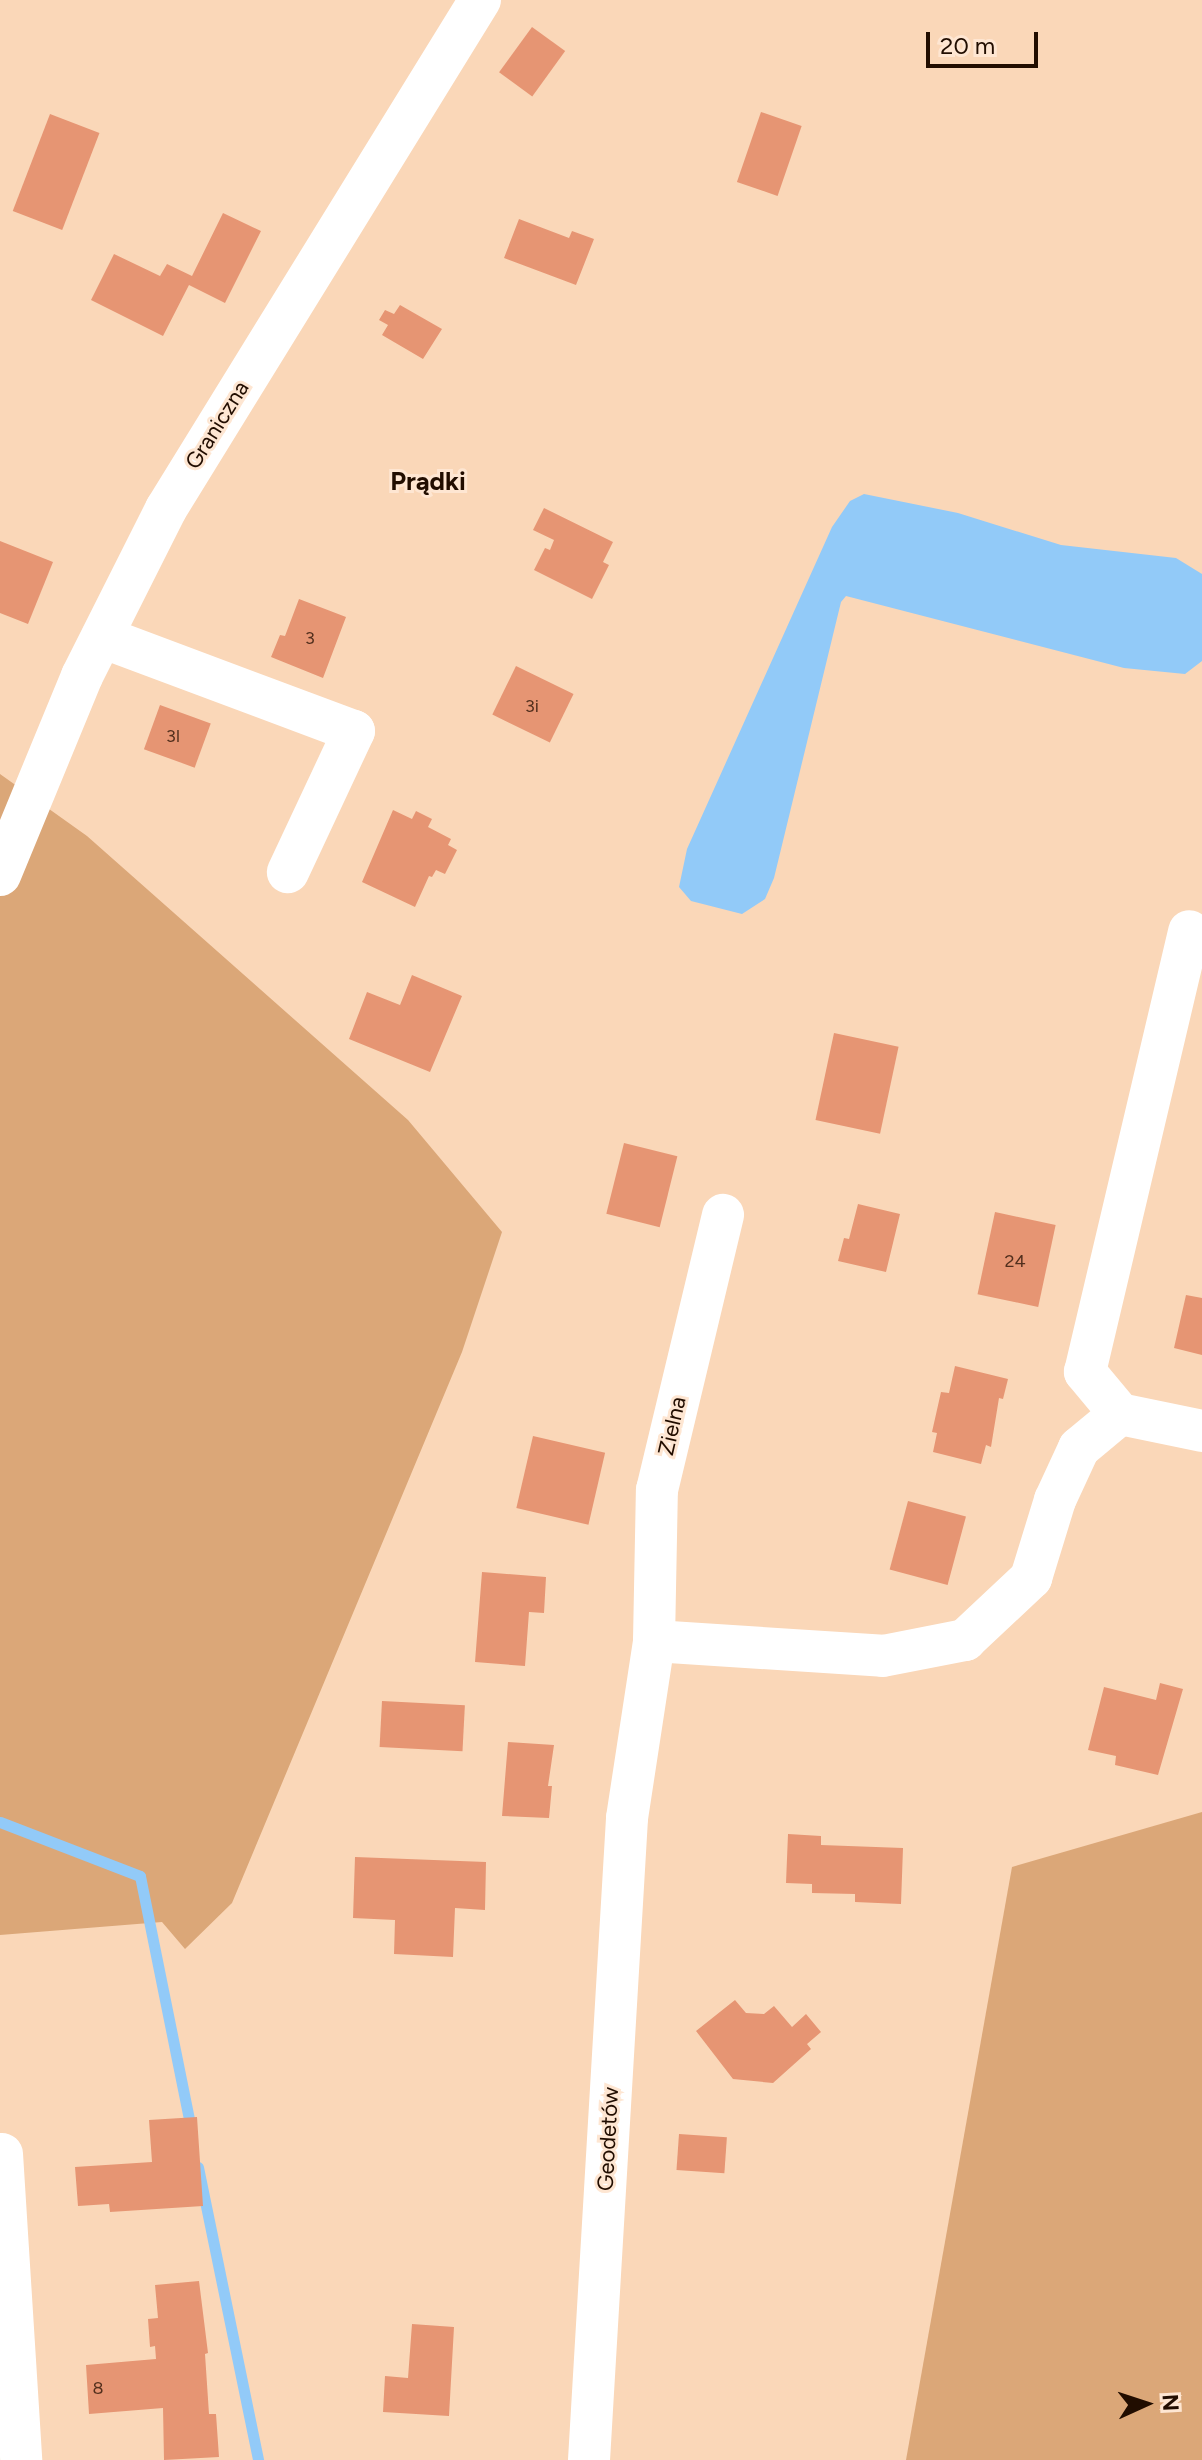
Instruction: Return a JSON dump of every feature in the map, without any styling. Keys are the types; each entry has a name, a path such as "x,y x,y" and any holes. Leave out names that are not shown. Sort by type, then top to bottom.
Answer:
{"street":[{"name":"Graniczna","path":"0,875 82,676 166,509 480,0"},
{"path":"102,637 354,731 288,872"},
{"path":"1189,931 1085,1372 1120,1414 1202,1431"},
{"name":"Zielna","path":"627,1818 654,1641 657,1490 723,1215"},
{"path":"654,1641 883,1656 965,1640 1031,1578 1055,1500 1079,1448 1120,1414"},
{"name":"Geodetów","path":"589,2460 627,1818"},
{"path":"2,2154 21,2460"}],"shaded area":[{"path":"0,774 87,836 408,1120 502,1232 462,1352 232,1903 185,1949 162,1922 0,1935"},
{"path":"1202,1812 1202,2460 906,2460 1012,1867"}],"water":[{"path":"864,494 958,513 1061,545 1176,558 1202,574 1202,661 1185,674 1124,668 846,596 841,602 774,878 765,899 742,914 691,901 679,887 687,849 832,527 850,501"}],"building":[{"path":"532,27 565,51 532,96 499,72"},
{"path":"761,112 802,126 778,196 737,182"},
{"path":"50,114 99,133 62,230 13,211"},
{"path":"223,213 261,231 225,303 189,285 163,336 91,300 114,254 160,276 167,264 192,276"},
{"path":"519,219 569,238 572,231 594,239 576,285 504,258"},
{"path":"400,305 442,329 423,359 382,335 388,325 379,320 385,310 394,314"},
{"path":"544,508 613,542 603,562 609,565 592,599 534,570 545,548 550,550 554,540 533,530"},
{"path":"0,541 53,562 28,624 0,613"},
{"path":"299,599 346,617 323,678 271,657 280,635 285,636"},
{"path":"516,666 574,694 550,743 492,715"},
{"path":"160,705 211,723 195,768 144,749"},
{"path":"393,810 412,819 416,811 432,819 428,827 451,839 448,845 457,850 445,874 436,870 432,877 429,876 415,907 362,882"},
{"path":"412,975 462,996 430,1072 349,1039 367,992 400,1005"},
{"path":"834,1033 899,1047 880,1134 815,1120"},
{"path":"624,1143 677,1156 660,1227 606,1214"},
{"path":"858,1204 900,1214 886,1272 838,1261 844,1238 849,1239"},
{"path":"995,1212 1056,1225 1038,1307 978,1294"},
{"path":"1186,1295 1202,1298 1202,1355 1174,1348"},
{"path":"955,1366 1008,1379 1003,1399 999,1398 991,1447 986,1445 981,1464 933,1452 937,1433 932,1432 941,1392 949,1393"},
{"path":"533,1436 605,1453 588,1525 516,1508"},
{"path":"908,1501 966,1517 948,1585 890,1570"},
{"path":"482,1572 546,1577 544,1613 529,1612 525,1666 475,1662"},
{"path":"1160,1683 1183,1689 1158,1775 1115,1765 1116,1756 1088,1750 1104,1687 1156,1700"},
{"path":"382,1701 465,1705 462,1751 380,1747"},
{"path":"508,1742 554,1745 548,1786 552,1786 549,1818 502,1816"},
{"path":"788,1834 821,1836 821,1845 903,1848 901,1904 855,1902 855,1894 812,1893 812,1884 786,1883"},
{"path":"355,1857 486,1862 485,1910 455,1908 453,1957 394,1954 395,1920 353,1918"},
{"path":"735,2000 746,2013 764,2014 774,2006 792,2027 806,2014 821,2032 807,2044 811,2049 773,2083 733,2079 696,2031"},
{"path":"197,2117 203,2206 110,2212 109,2204 78,2206 75,2167 152,2162 149,2120"},
{"path":"679,2134 727,2137 724,2173 676,2170"},
{"path":"199,2281 208,2353 205,2354 209,2414 216,2414 219,2457 164,2460 163,2408 89,2414 86,2365 156,2359 155,2346 150,2347 148,2319 158,2318 155,2285"},
{"path":"412,2324 454,2327 449,2416 383,2412 385,2376 408,2378"}],"waterway":[{"path":"0,1822 140,1876 191,2130"},
{"path":"198,2167 258,2460"}],"district":[{"name":"Prądki","path":"428,482"}]}
